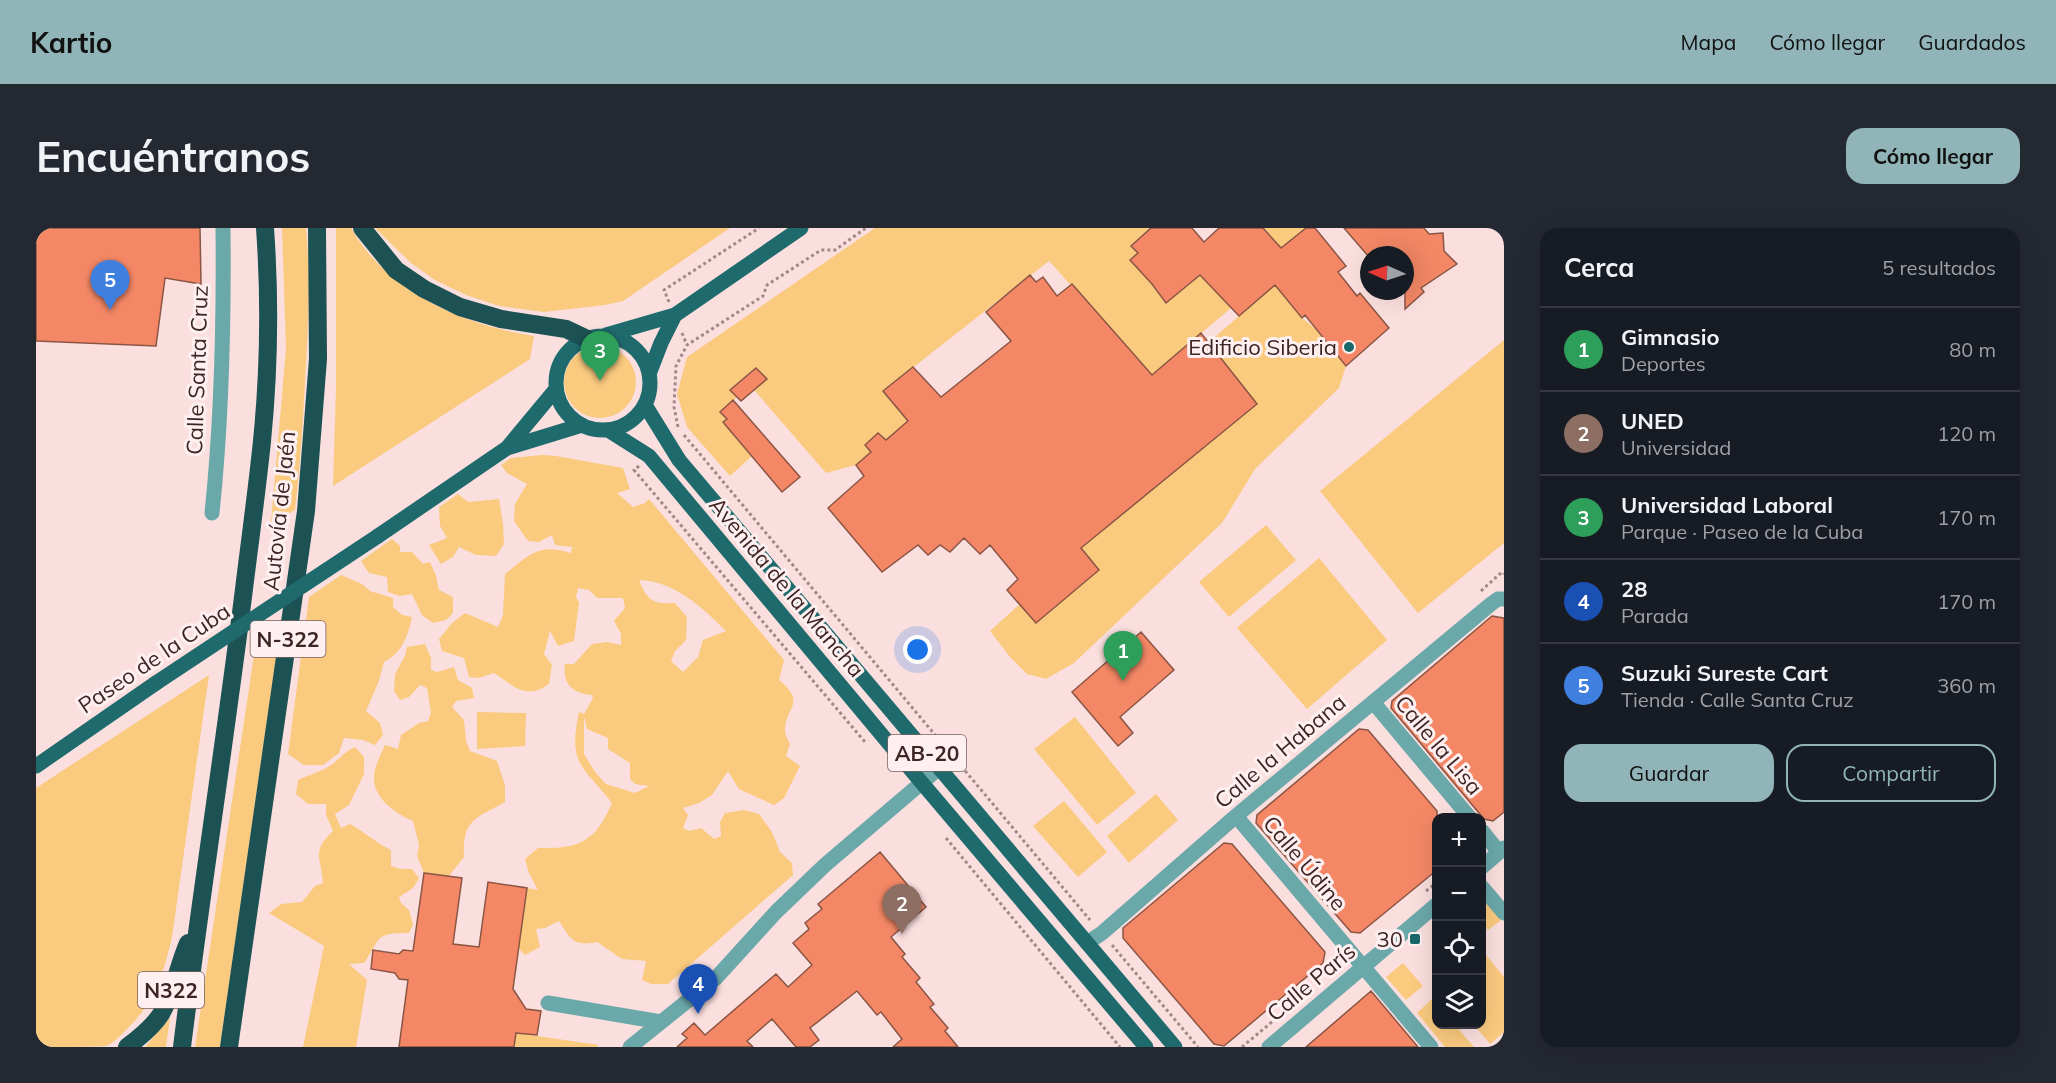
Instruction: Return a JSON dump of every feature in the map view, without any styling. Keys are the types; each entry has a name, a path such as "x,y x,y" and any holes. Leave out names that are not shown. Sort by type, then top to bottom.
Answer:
{"highway":[{"name":"Autovía de Jaén","path":"182,1047 232,682 262,440 267,346 265,228"},
{"name":"Autovía de Jaén","path":"229,1047 306,511 318,359 317,228"},
{"path":"362,228 396,270 424,289 460,307 501,319 566,329 596,337"},
{"name":"N322","path":"127,1047 160,1015 198,922"}],"main road":[{"path":"675,315 661,343 650,374 650,386 645,405 636,417 623,426 608,430 595,430 569,416 561,404 556,389 557,374 562,360 572,347 596,337 675,315 801,228"},
{"path":"596,337 623,340 638,351 650,374"},
{"name":"Paseo de la Cuba","path":"36,766 507,448 556,389"},
{"name":"Avenida de la Mancha","path":"645,405 679,460 1175,1047"},
{"name":"Paseo de la Cuba","path":"507,448 582,425"},
{"name":"Avenida de la Mancha","path":"608,430 646,452 1146,1047"}],"street":[{"name":"Calle Santa Cruz","path":"212,513 222,380 223,228"},
{"name":"Calle la Habana","path":"1087,943 1102,933 1236,816 1491,604 1498,599 1504,599"},
{"name":"Calle la Lisa","path":"1373,702 1466,813"},
{"path":"630,1047 716,978 776,912 825,865 939,768"},
{"name":"Calle Údine","path":"1236,816 1431,1047"},
{"name":"Calle la Lisa","path":"1486,835 1501,850"},
{"path":"1486,863 1501,850"},
{"path":"1486,892 1504,913"},
{"name":"Calle París","path":"1269,1047 1432,909"},
{"path":"548,1003 662,1022"}],"path":[{"path":"664,290 759,228"},
{"path":"866,228 835,250 821,250 766,285 764,296 687,345 676,366 674,386 674,407 679,430 1198,1047"},
{"path":"1498,228 1504,231"}],"shaded area":[{"path":"282,228 306,228 308,324 295,510 271,523 286,348"},
{"path":"336,228 351,228 385,271 406,288 430,302 481,324 534,336 530,359 333,486 336,388"},
{"path":"375,228 730,228 623,301 544,312 499,306 466,295 435,280 411,263"},
{"path":"875,228 1151,228 1131,246 1138,253 1152,284 1165,303 1200,275 1231,308 1152,375 1049,261 883,391 908,421 886,440 878,433 865,444 871,452 856,465 826,473 754,390 756,368 730,389 737,397 721,412 727,419 723,423 752,456 730,476 687,427 677,394 687,357"},
{"path":"1263,228 1306,228 1281,248"},
{"path":"1275,285 1302,318 1316,329 1346,366 1339,388 1255,469 1222,523 1074,663 1046,679 1027,674 990,631 1020,604 1037,623 1099,570 1081,548 1256,404 1208,343"},
{"path":"1504,340 1504,543 1418,613 1320,491"},
{"path":"600,346 620,352 630,362 636,382 630,402 620,412 600,418 580,412 570,402 564,382 570,362 580,352"},
{"path":"556,456 623,468 630,489 617,493 633,507 649,499 784,660 779,680 788,688 793,700 786,723 785,733 790,744 786,756 800,766 784,798 774,805 739,789 728,771 712,795 699,803 683,808 688,815 683,828 689,831 701,828 714,839 721,836 720,822 725,813 744,810 759,814 772,832 780,852 792,863 793,875 668,984 651,984 642,980 646,961 622,959 597,942 578,942 570,937 559,921 545,928 536,929 540,947 525,955 518,948 527,888 538,890 525,859 538,848 565,847 592,835 606,816 612,803 580,763 575,743 579,712 584,714 593,695 580,693 570,687 565,677 565,664 574,664 592,644 607,642 621,645 621,634 614,621 625,608 623,598 597,598 589,590 578,588 576,597 579,603 574,641 558,646 550,631 544,654 552,665 549,684 534,691 521,690 494,673 479,678 469,677 464,658 442,651 439,639 452,623 465,613 498,627 503,615 505,574 521,561 543,550 551,549 571,553 572,547 555,545 552,535 539,542 528,541 514,521 515,504 527,484 507,473 501,465 511,458","holes":["639,580 652,581 676,590 707,613 726,631 703,640 698,657 683,672 671,661 675,651 686,640 687,617 675,603 656,602 648,597","584,717 587,729 608,738 608,749 630,763 630,779 635,784 649,786 635,793 606,784 584,754"]},
{"path":"458,494 468,502 499,499 504,544 496,556 476,555 459,547 453,557 441,564 429,545 447,538 440,526 439,507"},
{"path":"1266,525 1296,560 1229,617 1199,582"},
{"path":"392,539 400,546 400,552 412,552 423,564 430,562 439,590 453,597 453,613 446,620 433,623 422,615 412,594 400,596 388,592 387,577 369,573 361,561"},
{"path":"1319,558 1387,640 1307,709 1237,628"},
{"path":"341,575 362,584 370,591 393,598 393,607 402,615 412,617 400,649 384,662 379,681 366,711 380,723 383,735 375,745 363,740 344,738 339,753 323,765 304,765 288,754 309,597"},
{"path":"281,624 220,1047 195,1047 256,642"},
{"path":"425,644 431,658 431,670 437,672 454,667 458,680 472,688 474,698 456,701 452,707 464,720 466,741 470,751 497,761 505,785 505,802 486,812 468,828 465,835 464,857 448,877 424,873 417,856 419,845 413,821 386,804 377,792 374,777 385,745 398,749 401,735 419,723 428,721 431,713 427,688 420,685 409,697 400,700 394,691 395,674 405,656 407,647"},
{"path":"209,675 172,937 152,997 138,1018 109,1045 36,1047 36,788"},
{"path":"477,712 526,713 525,746 477,749"},
{"path":"1075,717 1136,793 1097,825 1034,749"},
{"path":"355,747 364,757 364,774 349,805 335,814 341,828 350,824 391,850 391,866 412,869 419,878 413,888 399,897 401,903 409,910 413,925 409,933 390,934 380,938 364,963 349,964 367,980 356,1047 303,1047 324,946 269,913 281,904 302,902 315,886 323,883 319,855 322,844 333,831 326,815 326,804 308,804 296,794 298,780 334,763"},
{"path":"1156,794 1178,820 1129,863 1107,836"},
{"path":"1064,801 1107,852 1078,877 1033,826"},
{"path":"1486,901 1504,918 1488,930 1486,927"},
{"path":"1486,955 1504,977 1504,1032 1490,1044 1477,1029 1486,1029"},
{"path":"1403,963 1423,986 1406,1000 1386,977"},
{"path":"1432,999 1432,1029 1458,1029 1474,1047 1445,1047 1417,1013"},
{"path":"170,1018 166,1047 145,1047"},
{"path":"516,1033 599,1045 596,1047 514,1047"}],"building":[{"path":"36,228 200,228 201,284 165,278 156,346 36,341"},
{"path":"1151,228 1192,228 1204,242 1219,228 1263,228 1281,248 1306,228 1315,228 1346,266 1338,272 1357,296 1360,293 1360,300 1366,300 1389,328 1346,366 1305,315 1302,318 1275,285 1239,316 1200,275 1166,303 1130,260 1138,253 1131,246"},
{"path":"1344,228 1424,228 1429,234 1443,233 1444,251 1457,264 1421,288 1424,292 1405,309 1405,300 1414,300 1414,246 1360,247"},
{"path":"1030,275 1036,282 1043,277 1057,296 1072,284 1152,375 1201,333 1257,404 1081,548 1099,570 1036,623 1007,590 1018,579 990,545 980,554 964,538 950,552 940,545 928,555 918,545 882,572 828,508 864,476 856,465 871,452 865,445 878,433 886,440 908,421 883,391 913,367 941,397 1011,341 986,312"},
{"path":"756,368 767,379 741,401 730,390"},
{"path":"733,400 800,477 782,492 723,422 727,419 720,412"},
{"path":"1492,616 1504,618 1504,812 1493,821 1486,819 1486,813 1479,813 1391,708 1392,701"},
{"path":"1141,632 1174,670 1120,717 1133,733 1118,746 1072,692"},
{"path":"1359,729 1368,730 1437,811 1437,813 1432,813 1432,874 1360,933 1351,932 1256,823 1257,815"},
{"path":"1224,843 1232,844 1325,952 1323,963 1224,1046 1214,1044 1123,938 1123,928"},
{"path":"880,852 926,907 891,937 905,954 902,957 920,978 916,982 934,1004 930,1007 948,1028 945,1031 958,1047 893,1047 902,1039 881,1012 877,1015 857,991 810,1028 819,1040 810,1047 796,1047 772,1019 747,1041 753,1047 677,1047 687,1038 682,1034 694,1023 705,1035 776,974 788,987 812,965 793,943 809,929 805,923 822,909 818,904"},
{"path":"424,873 462,878 453,944 479,947 488,882 527,888 513,989 526,1009 541,1011 537,1035 516,1033 514,1047 399,1047 408,980 399,979 395,973 371,969 373,950 399,954 403,950 413,951"},
{"path":"1371,991 1418,1047 1306,1047"}],"place":[{"name":"Suzuki Sureste Cart","path":"110,310"},
{"name":"Edificio Siberia","path":"1349,347"},
{"name":"Universidad Laboral","path":"600,381"},
{"name":"Gimnasio","path":"1123,681"},
{"name":"UNED","path":"902,934"},
{"name":"30","path":"1415,939"},
{"name":"28","path":"698,1014"}]}
